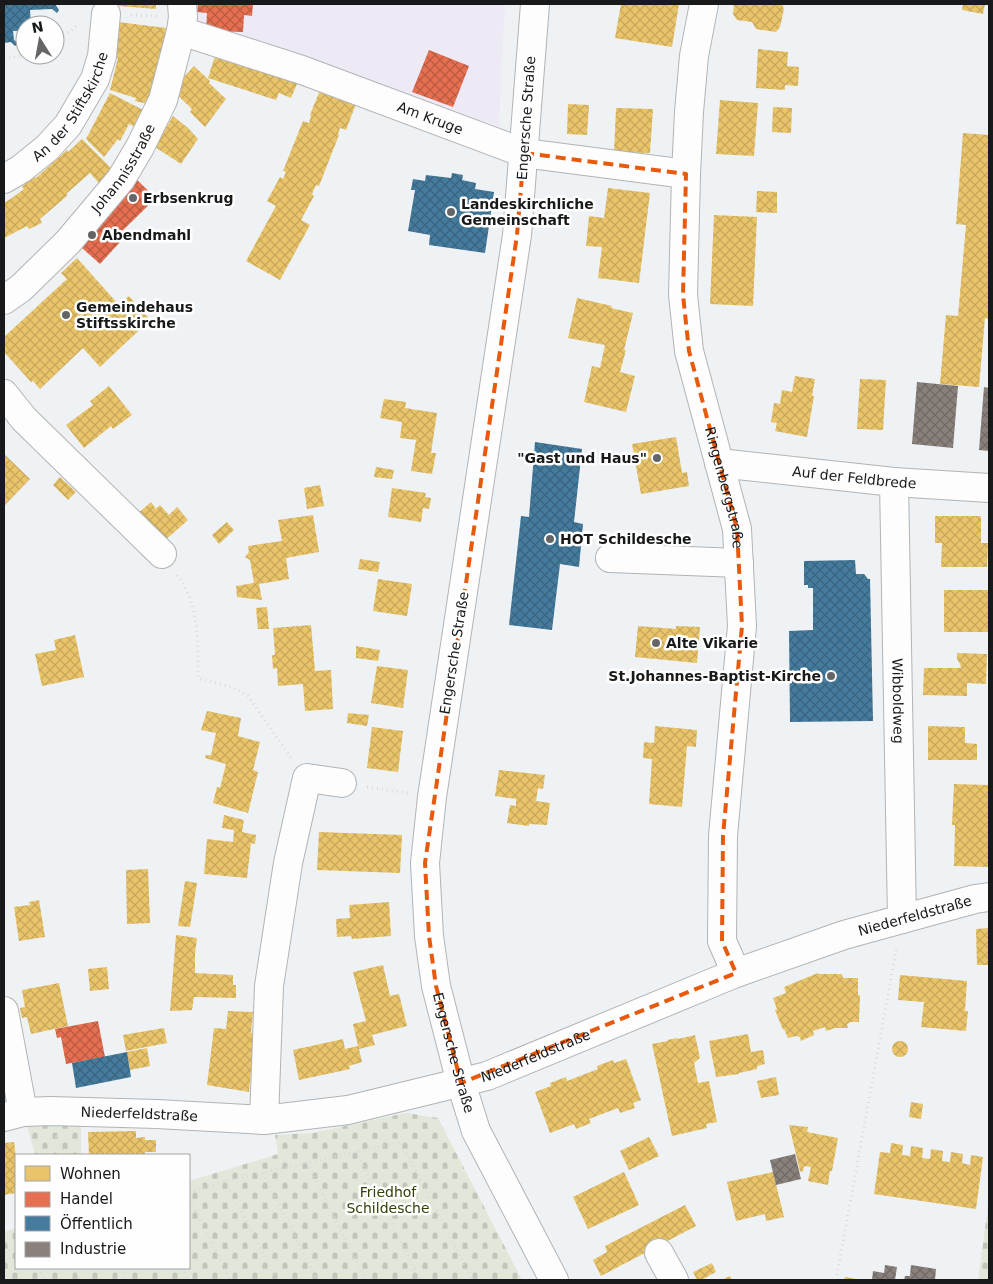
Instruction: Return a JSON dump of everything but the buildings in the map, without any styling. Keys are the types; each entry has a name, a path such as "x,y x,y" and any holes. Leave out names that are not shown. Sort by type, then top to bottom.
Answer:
{"street":[{"name":"Engersche Straße","path":"535,4 517,235 432,797 425,863 429,936 436,986 461,1083 476,1131 554,1280"},
{"name":"Ringenbergstraße","path":"704,4 694,56 689,112 683,295 689,351 737,529 742,626 723,846 722,941 736,973"},
{"name":"An der Stiftskirche","path":"4,179 21,169 47,148 68,126 95,79 102,56 106,14"},
{"name":"Am Kruge","path":"182,17 302,70 524,154 686,174"},
{"name":"Johannisstraße","path":"4,300 21,288 68,242 121,179 163,100 182,17"},
{"path":"4,394 24,419 162,554"},
{"name":"Auf der Feldbrede","path":"719,463 894,482 989,488"},
{"name":"Wibboldweg","path":"894,482 902,919"},
{"path":"610,558 739,563"},
{"path":"264,1120 269,986 288,863 307,778 342,784"},
{"name":"Niederfeldstraße","path":"13,1114 51,1111 264,1120 348,1110 486,1076 736,973 844,935 975,899 989,897"},
{"path":"4,1011 13,1114"},
{"path":"660,1253 674,1280"}],"path":[{"path":"106,14 182,17"},
{"path":"162,554 182,581 190,598 198,639 198,678 234,688 248,696 292,760 307,778"},
{"path":"342,784 432,797"},
{"path":"836,1280 902,919"},
{"path":"190,1192 225,1181 401,1142 472,1280"},
{"path":"356,1152 420,1280"},
{"path":"307,1163 366,1280"},
{"path":"263,1173 317,1280"},
{"path":"225,1181 277,1280"},
{"path":"190,1199 230,1280"},
{"path":"39,1269 45,1280"},
{"path":"75,1269 81,1280"},
{"path":"122,1269 128,1280"},
{"path":"4,1271 8,1280"}],"highlighted area":[{"path":"524,153 686,174 683,295 689,351 737,529 742,626 723,836 722,941 736,973 461,1083 436,986 429,936 425,863 517,235"}],"shaded area":[{"path":"191,4 505,4 499,126 194,28"}],"green space":[{"name":"Friedhof Schildesche","path":"406,1113 438,1118 522,1280 4,1280 4,1232 15,1228 15,1269 190,1269 190,1181 278,1154 275,1135 312,1133"},
{"path":"27,1126 81,1126 81,1154 35,1154"},
{"path":"989,1199 989,1280 978,1280"}],"place":[{"name":"Erbsenkrug","path":"133,198"},
{"name":"Landeskirchliche Gemeinschaft","path":"451,212"},
{"name":"Abendmahl","path":"92,235"},
{"name":"Gemeindehaus Stiftsskirche","path":"66,315"},
{"name":"\"Gast und Haus\"","path":"657,458"},
{"name":"HOT Schildesche","path":"550,539"},
{"name":"Alte Vikarie","path":"656,643"},
{"name":"St.Johannes-Baptist-Kirche","path":"831,676"}]}
